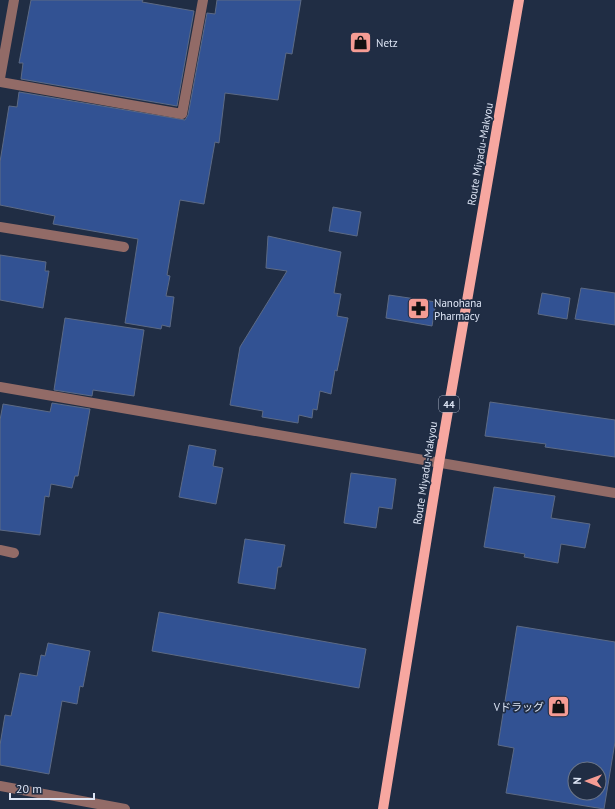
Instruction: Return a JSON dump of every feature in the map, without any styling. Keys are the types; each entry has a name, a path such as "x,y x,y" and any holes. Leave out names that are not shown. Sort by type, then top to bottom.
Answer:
{"main road":[{"name":"Route Miyadu-Makyou","path":"383,809 439,463 519,0"}],"street":[{"path":"0,78 14,0"},
{"path":"0,82 182,114 203,0"},
{"path":"0,227 124,247"},
{"path":"0,387 615,493"},
{"path":"0,550 14,553"},
{"path":"0,786 125,809"}],"building":[{"path":"31,0 143,0 142,2 194,11 177,106 21,79 23,63 19,63"},
{"path":"217,0 301,0 292,54 286,53 278,100 225,93 219,143 215,142 204,204 180,200 167,275 170,276 166,296 174,297 170,327 162,325 161,329 125,323 138,239 53,224 55,216 0,205 0,162 9,106 17,107 19,92 185,120 188,115 207,13 215,14"},
{"path":"333,207 361,212 357,236 329,231"},
{"path":"268,236 341,252 334,293 341,294 337,316 348,318 337,371 335,370 331,394 320,391 317,410 313,409 312,418 299,415 298,423 262,417 263,411 230,405 240,347 287,271 266,268"},
{"path":"0,255 46,262 45,271 49,271 43,308 0,300"},
{"path":"581,288 615,293 615,325 575,319"},
{"path":"542,293 570,298 567,319 538,314"},
{"path":"389,295 436,302 432,326 386,318"},
{"path":"65,318 144,330 134,396 93,390 92,396 54,390"},
{"path":"490,402 615,420 615,457 545,447 546,444 485,436"},
{"path":"52,403 90,409 78,476 75,476 72,488 51,484 49,497 45,496 40,535 0,530 0,420 3,404 50,412"},
{"path":"189,445 216,450 213,466 223,468 216,504 179,497"},
{"path":"351,473 396,479 392,509 379,507 376,528 344,523"},
{"path":"494,487 555,496 551,518 590,524 585,548 561,544 558,563 524,557 525,554 484,547"},
{"path":"245,539 285,545 281,567 278,567 275,589 238,583"},
{"path":"159,612 366,649 359,688 152,651"},
{"path":"517,626 615,642 615,742 607,791 607,761 567,761 567,801 605,801 604,809 506,793 514,748 498,745"},
{"path":"48,643 90,651 83,687 80,686 77,704 62,701 49,774 0,765 0,745 5,715 11,716 20,673 37,676 41,655 45,656"}],"place":[{"name":"Netz","path":"361,43"},
{"name":"Nanohana Pharmacy","path":"418,309"},
{"name":"Vドラッグ","path":"559,707"}]}
